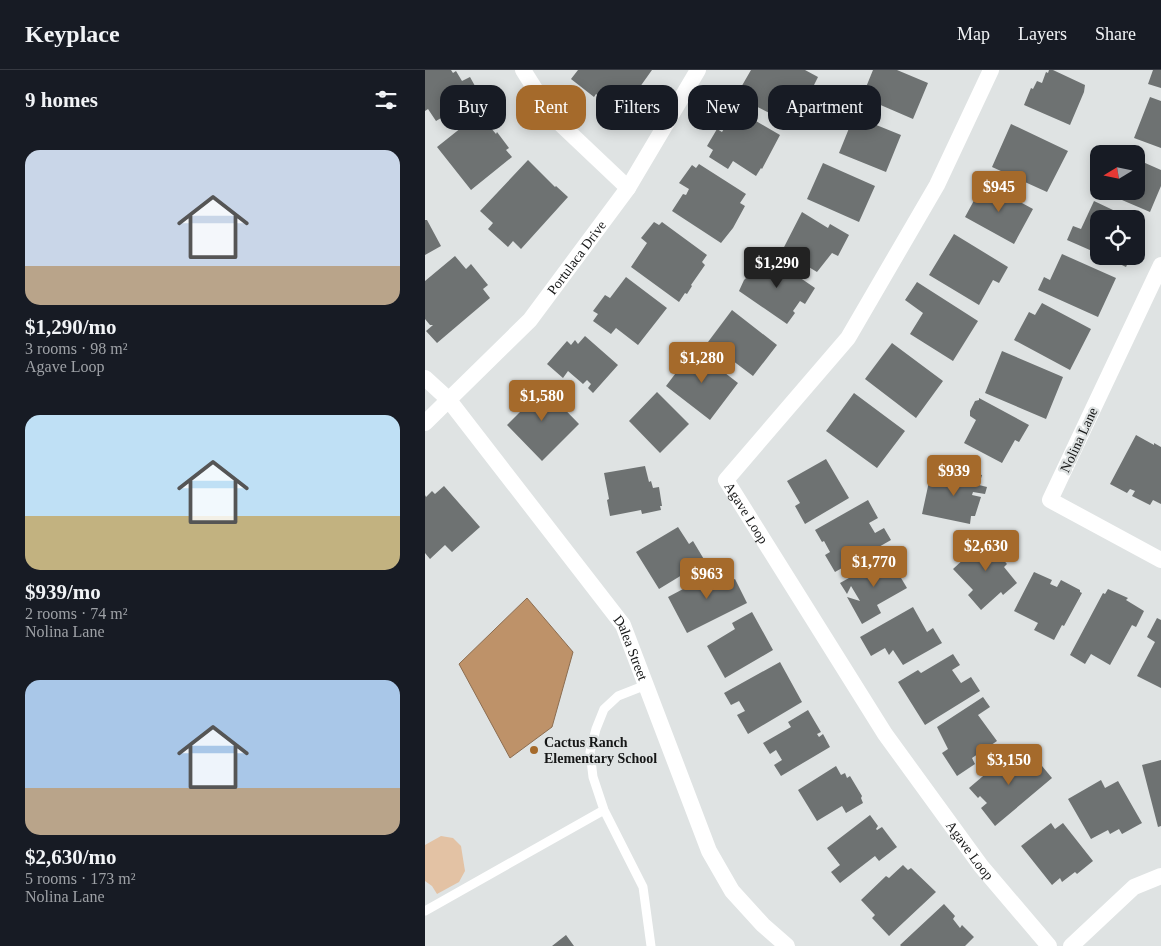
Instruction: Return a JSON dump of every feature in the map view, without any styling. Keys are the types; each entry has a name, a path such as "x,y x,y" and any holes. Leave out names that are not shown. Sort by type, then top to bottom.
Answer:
{"street":[{"path":"523,70 552,116 628,188"},
{"name":"Portulaca Drive","path":"425,423 530,320 628,188 698,70"},
{"name":"Agave Loop","path":"991,70 937,185 848,338 726,480 885,734 981,866 1049,946"},
{"name":"Nolina Lane","path":"1161,265 1050,500 1161,560"},
{"name":"Dalea Street","path":"425,378 448,399 623,625 709,851 732,891 763,925 787,946"},
{"path":"1071,946 1134,887 1161,876"}],"lane":[{"path":"646,685 618,696 604,708 596,729 591,761 593,777 604,810 643,887 651,946"},
{"path":"425,911 604,810"}],"shaded area":[{"path":"527,598 573,652 552,727 510,758 459,664"},
{"path":"441,836 453,838 461,846 465,871 459,882 437,894 432,886 425,881 425,845"}],"building":[{"path":"425,70 451,70 453,73 456,71 462,81 470,77 474,85 440,85 440,119 436,121 428,109 425,111"},
{"path":"578,70 652,70 641,85 596,85 594,97 586,91 586,85 579,85 571,79"},
{"path":"751,70 805,70 818,77 814,85 768,85 768,112 758,107 758,85 742,85"},
{"path":"873,70 897,70 928,83 913,119 881,105 881,85 867,85"},
{"path":"1049,70 1053,70 1085,85 1084,92 1070,125 1024,105 1031,88 1033,89 1037,81 1042,83 1046,72 1048,73"},
{"path":"1153,70 1161,70 1161,88 1148,84"},
{"path":"1150,97 1161,101 1161,148 1134,138"},
{"path":"758,122 768,128 768,130 780,135 762,169 756,176 733,161 728,169 709,157 713,150 707,146 716,130 722,132 723,130 758,130"},
{"path":"1011,124 1068,151 1047,192 992,167"},
{"path":"881,127 901,135 886,172 839,153 848,130 881,130"},
{"path":"458,130 493,130 496,134 497,132 509,148 506,150 512,157 471,190 437,147"},
{"path":"528,160 568,197 521,249 513,241 508,247 488,229 493,223 480,211"},
{"path":"823,163 875,186 859,222 807,199"},
{"path":"1145,163 1161,170 1161,186 1150,212 1122,200 1145,200"},
{"path":"699,164 746,194 740,203 745,206 733,228 721,243 672,211 683,194 686,195 689,189 679,183 692,165 696,168"},
{"path":"984,182 1033,209 1014,244 965,217"},
{"path":"1094,201 1113,210 1090,210 1090,250 1067,240 1073,226 1081,229"},
{"path":"802,212 828,228 830,224 849,235 838,256 832,253 817,272 782,251"},
{"path":"425,220 427,220 441,246 425,255"},
{"path":"654,222 659,225 662,222 707,255 702,262 705,265 687,294 685,293 679,302 631,267 647,243 641,238"},
{"path":"954,234 1008,267 999,283 993,280 979,305 929,275"},
{"path":"764,253 815,288 805,304 800,301 793,311 795,313 787,324 739,291 744,280 750,274 758,279 764,270 756,264"},
{"path":"1062,254 1116,278 1098,317 1038,290 1044,277 1050,280"},
{"path":"455,256 466,269 471,264 488,285 483,289 490,298 437,343 426,331 433,325 430,325 425,319 425,281"},
{"path":"626,277 667,308 638,345 616,328 611,334 593,321 598,314 593,311 605,295 610,298"},
{"path":"917,282 978,321 953,361 910,334 923,313 905,300"},
{"path":"1042,303 1091,329 1070,370 1014,340 1029,312 1035,315"},
{"path":"732,310 777,345 753,376 708,342"},
{"path":"585,336 618,365 593,393 588,388 591,384 587,380 583,384 568,371 563,378 547,364 567,341 571,345 575,340 578,344"},
{"path":"892,343 943,381 916,418 865,379"},
{"path":"694,349 738,383 710,420 666,386"},
{"path":"1002,351 1063,377 1046,419 985,393"},
{"path":"538,382 579,424 542,461 507,425 526,406 520,400"},
{"path":"657,392 689,424 660,453 629,421"},
{"path":"854,393 905,431 877,468 826,431"},
{"path":"979,398 1029,425 1019,442 1015,440 1002,463 964,443 976,420 970,416 970,411 975,401 979,400"},
{"path":"1136,435 1161,447 1161,504 1153,500 1150,505 1132,496 1135,491 1130,489 1127,493 1110,484"},
{"path":"826,459 849,498 805,524 795,506 800,503 787,481"},
{"path":"645,466 649,482 651,481 653,488 659,487 661,510 642,514 641,510 610,516 604,473"},
{"path":"963,471 982,475 979,485 987,487 985,494 973,492 972,495 981,497 975,516 971,516 970,524 922,514 930,477 942,480 943,472 962,476"},
{"path":"444,486 480,527 452,552 445,545 430,559 425,553 425,495 426,497 432,491 435,494"},
{"path":"868,500 878,518 869,523 875,533 884,528 891,540 835,572 825,555 830,552 815,530"},
{"path":"678,527 689,544 693,541 705,561 659,589 636,552"},
{"path":"991,534 1005,549 999,555 1007,564 1004,567 1017,583 1003,595 1001,592 981,610 968,595 973,590 953,569"},
{"path":"888,556 907,588 877,605 881,613 862,624 847,597 860,601 851,586 847,594 840,583"},
{"path":"716,565 725,583 735,579 747,603 687,633 668,597 702,579 699,573"},
{"path":"1034,572 1052,580 1050,584 1057,587 1061,580 1082,593 1054,640 1034,630 1038,623 1014,611"},
{"path":"1108,589 1128,598 1126,600 1144,611 1136,627 1132,625 1110,665 1091,654 1085,664 1070,655 1103,593 1105,594"},
{"path":"913,607 927,632 933,628 942,643 903,665 893,650 889,655 885,648 871,656 860,637"},
{"path":"752,612 773,650 725,678 707,646 735,629 732,623"},
{"path":"1157,618 1161,620 1161,688 1137,676 1155,642 1147,637"},
{"path":"953,654 960,665 952,670 961,683 971,677 980,691 925,725 898,682 918,670 921,673"},
{"path":"780,662 802,702 748,734 737,715 745,711 739,701 731,705 724,693"},
{"path":"983,697 990,707 978,715 997,741 972,758 975,764 957,776 942,753 948,749 937,727"},
{"path":"808,710 821,732 817,734 819,737 823,734 830,747 781,776 774,765 782,760 776,750 770,754 763,743 791,727 788,722"},
{"path":"1016,748 1036,772 1042,766 1052,778 995,826 981,808 987,803 980,796 978,798 969,788"},
{"path":"1161,760 1161,826 1158,827 1142,765"},
{"path":"836,766 841,775 845,773 847,778 850,776 862,796 863,803 846,813 842,806 817,821 798,790"},
{"path":"1101,780 1105,788 1118,781 1142,823 1122,834 1119,829 1110,834 1108,830 1091,839 1068,799"},
{"path":"870,815 878,826 876,829 882,827 897,847 879,861 875,856 840,883 831,872 840,865 827,848"},
{"path":"1051,823 1055,829 1063,823 1093,861 1077,874 1075,872 1062,882 1060,878 1052,885 1021,846"},
{"path":"903,865 908,870 911,868 936,892 889,936 872,918 875,915 861,900 886,876 889,878"},
{"path":"944,904 955,916 953,919 960,928 962,925 974,937 965,946 900,945"},
{"path":"566,935 574,946 552,946"}],"place":[{"name":"Cactus Ranch Elementary School","path":"534,750"}]}
